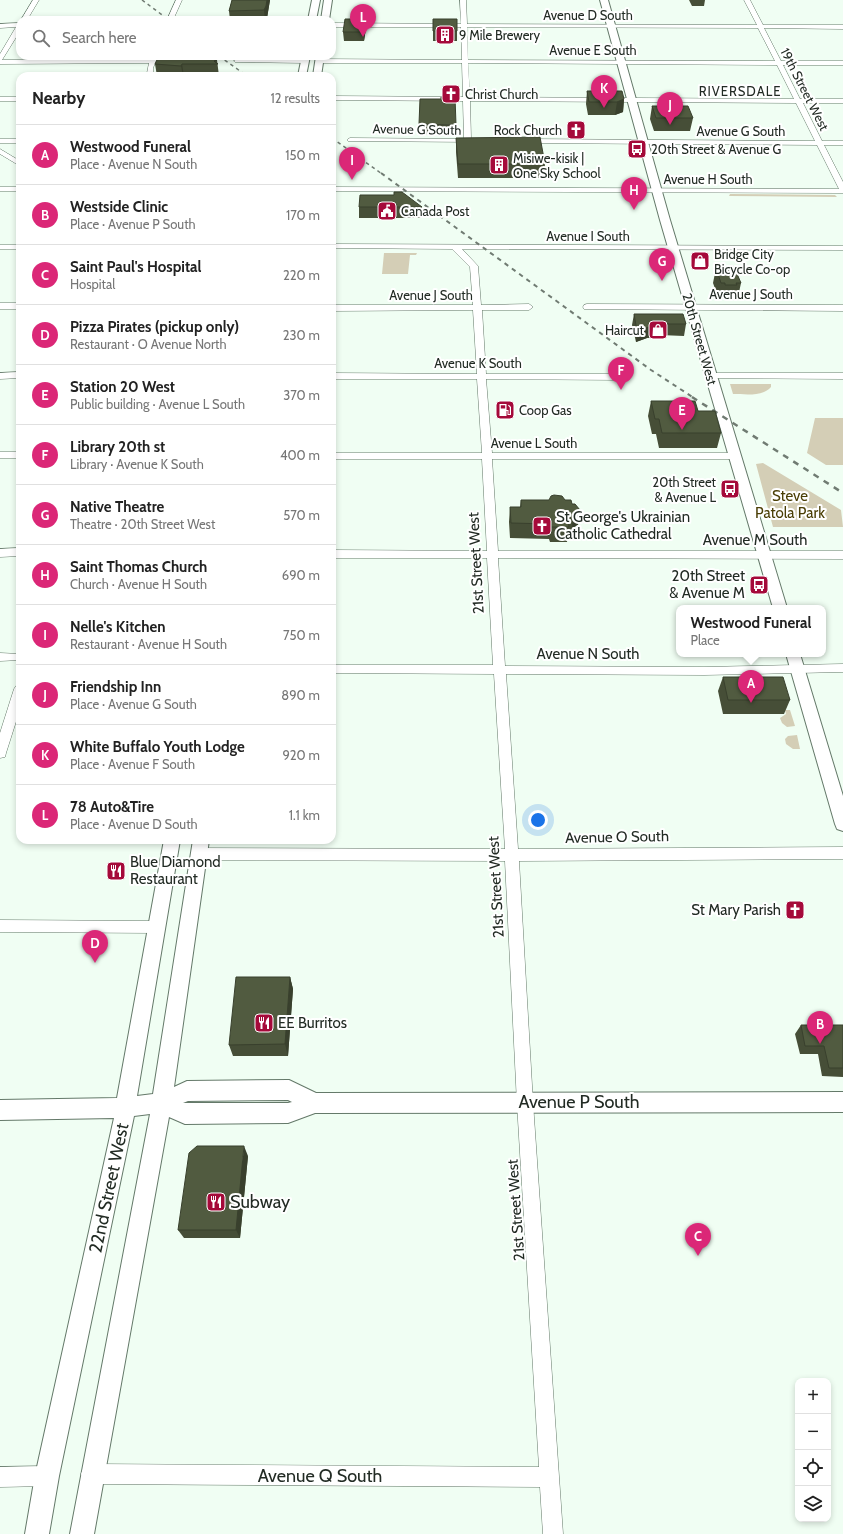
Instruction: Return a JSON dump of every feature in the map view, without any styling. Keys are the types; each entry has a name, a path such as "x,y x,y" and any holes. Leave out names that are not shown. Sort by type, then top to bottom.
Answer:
{"main road":[{"path":"313,16 316,0"},
{"path":"326,16 328,0"},
{"name":"20th Street West","path":"604,0 673,248 779,605"},
{"path":"303,72 305,60"},
{"path":"317,72 319,60"},
{"path":"795,657 843,824"},
{"name":"22nd Street West","path":"37,1534 47,1476 126,1107 171,844"},
{"path":"82,1534 91,1474 134,1260 161,1104 200,847"},
{"name":"Avenue P South","path":"161,1104 185,1114 227,1114 288,1113 315,1104 843,1102"},
{"path":"0,1110 108,1109 161,1104"}],"street":[{"path":"26,16 36,0"},
{"path":"172,16 179,0"},
{"path":"463,0 468,141"},
{"name":"19th Street West","path":"747,0 843,190"},
{"name":"Avenue D South","path":"336,25 843,27"},
{"path":"0,26 16,26"},
{"path":"0,60 16,33"},
{"name":"Avenue E South","path":"336,58 465,61 843,64"},
{"path":"0,60 16,60"},
{"path":"150,72 153,60"},
{"path":"238,61 260,60"},
{"path":"336,98 843,101"},
{"path":"0,99 16,99"},
{"name":"Avenue G South","path":"350,140 477,141"},
{"path":"0,141 16,141"},
{"name":"Avenue G South","path":"516,141 843,143"},
{"path":"0,151 16,161"},
{"path":"0,189 16,189"},
{"name":"Avenue H South","path":"336,189 843,190"},
{"name":"Avenue I South","path":"336,246 843,248"},
{"name":"21st Street West","path":"454,246 474,266 512,855 525,1103 553,1534"},
{"path":"0,247 16,247"},
{"path":"0,306 16,306"},
{"name":"Avenue J South","path":"336,308 529,307"},
{"name":"Avenue J South","path":"587,307 843,308"},
{"path":"0,376 16,376"},
{"name":"Avenue K South","path":"336,376 624,377"},
{"path":"711,376 843,376"},
{"path":"0,455 16,455"},
{"name":"Avenue L South","path":"336,456 735,456"},
{"path":"0,552 16,552"},
{"name":"Avenue M South","path":"336,554 843,555"},
{"path":"0,657 16,658"},
{"name":"Avenue N South","path":"336,669 720,670 843,668"},
{"path":"0,753 16,703"},
{"name":"Avenue O South","path":"200,847 512,855 843,853"},
{"path":"0,926 157,927"},
{"name":"Avenue Q South","path":"91,1474 549,1477"},
{"path":"0,1477 47,1476"}],"green space":[{"path":"730,194 835,195 837,197 729,196"},
{"path":"384,253 417,253 416,255 410,255 408,274 382,274"},
{"path":"730,384 771,384 771,387 758,394 733,394"},
{"path":"815,418 843,418 843,465 826,465 807,453"},
{"name":"Steve Patola Park","path":"763,463 841,510 843,527 773,527 756,464"},
{"path":"785,710 790,710 795,726 787,727 782,723 780,718 786,714"},
{"path":"797,735 800,749 793,749 786,744 785,739 788,736"}],"building":[{"path":"232,0 267,0 264,10 229,11"},
{"path":"345,19 365,19 364,32 343,32"},
{"path":"433,19 457,19 457,31 433,31"},
{"path":"157,60 217,60 214,61 218,64 182,64 181,66 155,64"},
{"path":"587,91 622,91 624,99 617,102 589,102"},
{"path":"441,97 455,97 456,125 419,124 420,99 441,99"},
{"path":"652,106 688,106 693,118 656,118"},
{"path":"540,137 545,164 458,164 456,138"},
{"path":"394,192 402,192 422,207 359,207 360,195 394,195"},
{"path":"719,267 734,267 741,283 736,283 737,285 725,285 725,283 721,283 716,268 720,268"},
{"path":"634,314 683,314 686,324 661,324 662,327 649,327 637,331"},
{"path":"651,401 695,401 698,411 715,411 721,433 662,433 659,419 655,419"},
{"path":"551,496 562,496 565,500 571,500 572,504 575,504 580,510 573,514 573,518 568,518 569,527 551,527 551,524 511,523 510,507 521,507 521,500 549,500"},
{"path":"723,677 783,677 790,700 728,700"},
{"name":"EE Burritos","path":"236,977 290,977 285,1044 229,1045"},
{"path":"801,1025 843,1025 843,1068 829,1068 824,1046 805,1046"},
{"name":"Subway","path":"197,1146 244,1146 236,1230 178,1230 189,1153"}],"railway":[{"path":"142,0 164,16"},
{"path":"225,60 241,72"},
{"path":"336,141 382,174"},
{"path":"381,173 651,370 694,398"},
{"path":"692,397 843,493"}],"place":[{"name":"9 Mile Brewery","path":"445,35"},
{"name":"78 Auto&Tire","path":"363,37"},
{"name":"Christ Church","path":"451,94"},
{"name":"White Buffalo Youth Lodge","path":"604,108"},
{"name":"Friendship Inn","path":"670,125"},
{"name":"Rock Church","path":"576,130"},
{"name":"20th Street & Avenue G","path":"637,149"},
{"name":"Misiwe-kisik | One Sky School","path":"499,165"},
{"name":"Nelle's Kitchen","path":"352,180"},
{"name":"Saint Thomas Church","path":"634,210"},
{"name":"Canada Post","path":"387,211"},
{"name":"Bridge City Bicycle Co-op","path":"700,261"},
{"name":"Native Theatre","path":"662,281"},
{"name":"Haircut","path":"658,330"},
{"name":"Library 20th st","path":"621,390"},
{"name":"Coop Gas","path":"505,410"},
{"name":"Station 20 West","path":"682,430"},
{"name":"20th Street & Avenue L","path":"730,489"},
{"name":"St George's Ukrainian Catholic Cathedral","path":"542,526"},
{"name":"20th Street & Avenue M","path":"759,585"},
{"name":"Westwood Funeral","path":"751,703"},
{"name":"Blue Diamond Restaurant","path":"116,871"},
{"name":"St Mary Parish","path":"795,910"},
{"name":"Pizza Pirates (pickup only)","path":"95,963"},
{"name":"EE Burritos","path":"264,1023"},
{"name":"Westside Clinic","path":"820,1044"},
{"name":"Subway","path":"216,1202"},
{"name":"Saint Paul's Hospital","path":"698,1256"}],"district":[{"name":"RIVERSDALE","path":"740,91"}]}
